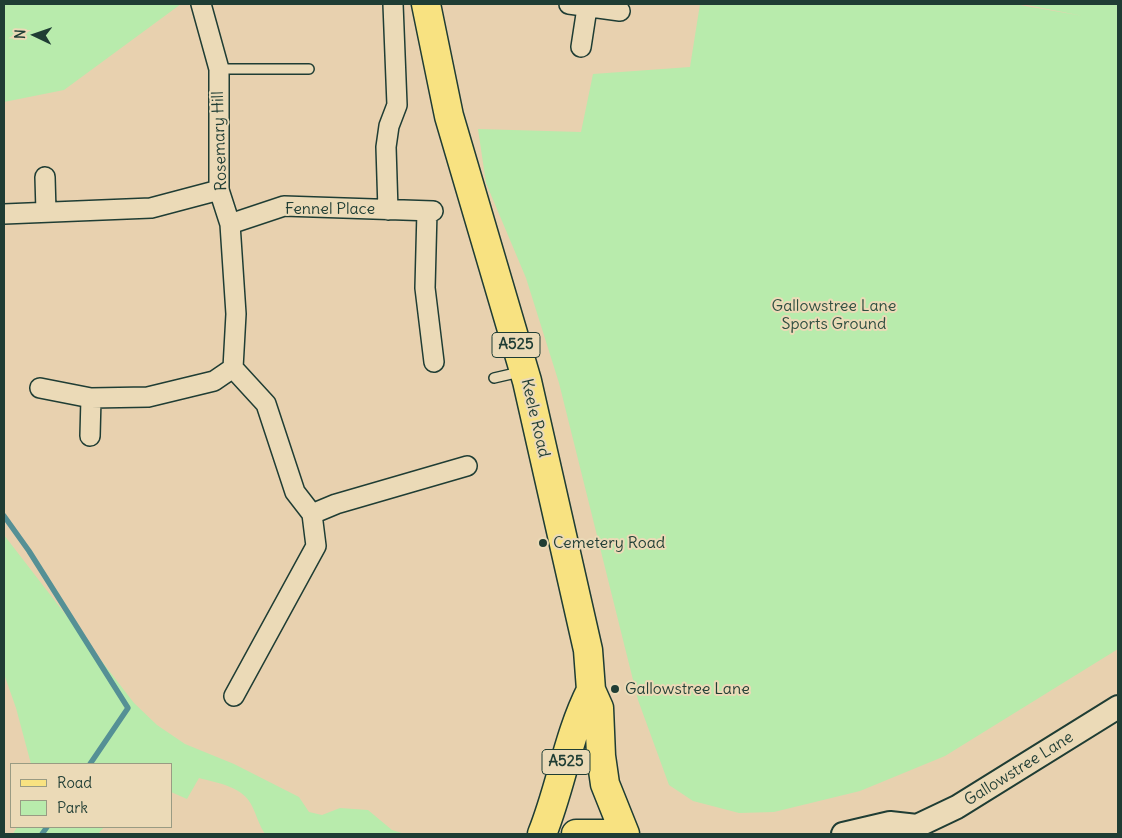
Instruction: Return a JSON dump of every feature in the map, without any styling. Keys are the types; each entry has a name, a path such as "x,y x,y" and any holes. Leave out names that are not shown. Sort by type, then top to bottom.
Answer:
{"main road":[{"name":"Keele Road","path":"426,4 449,116 524,371 588,650 591,690 599,708 601,756 605,784 625,834"},
{"name":"A525","path":"542,834 566,764 580,712 591,690"},
{"path":"576,834 608,834"}],"street":[{"name":"Rosemary Hill","path":"201,4 219,69 219,190 230,224 236,314 233,368"},
{"path":"388,210 386,147 389,126 397,105 393,4"},
{"path":"568,4 620,11"},
{"path":"581,47 587,8"},
{"path":"44,177 46,212"},
{"path":"4,214 151,208 219,190"},
{"name":"Fennel Place","path":"230,224 284,206 430,211 425,288 434,362"},
{"path":"40,388 91,398 148,397 214,381 233,368 266,404 295,492 312,514 316,546 234,696"},
{"path":"90,436 91,398"},
{"path":"312,514 336,504 467,466"},
{"name":"Gallowstree Lane","path":"843,834 890,823 913,830 958,807 1118,707"}],"lane":[{"path":"219,69 310,69"},
{"path":"494,378 524,371"}],"green space":[{"path":"4,4 181,4 64,90 4,102"},
{"name":"Gallowstree Lane Sports Ground","path":"700,4 1014,4 1083,16 1022,4 1118,4 1118,649 945,756 860,791 774,812 739,813 693,801 669,785 638,700 559,383 526,278 486,183 478,129 581,132 593,74 690,67"},
{"path":"4,535 134,703 157,725 185,744 234,764 299,797 309,812 322,815 340,808 368,810 392,830 405,834 265,834 248,799 229,786 199,778 187,799 172,792 172,763 31,763 16,708 4,674"},
{"path":"16,828 103,828 98,834 13,834"}],"waterway":[{"path":"4,516 29,551 128,708 91,763"},
{"path":"42,834 46,828"}],"place":[{"name":"Cemetery Road","path":"543,543"},
{"name":"Gallowstree Lane","path":"615,689"}]}
